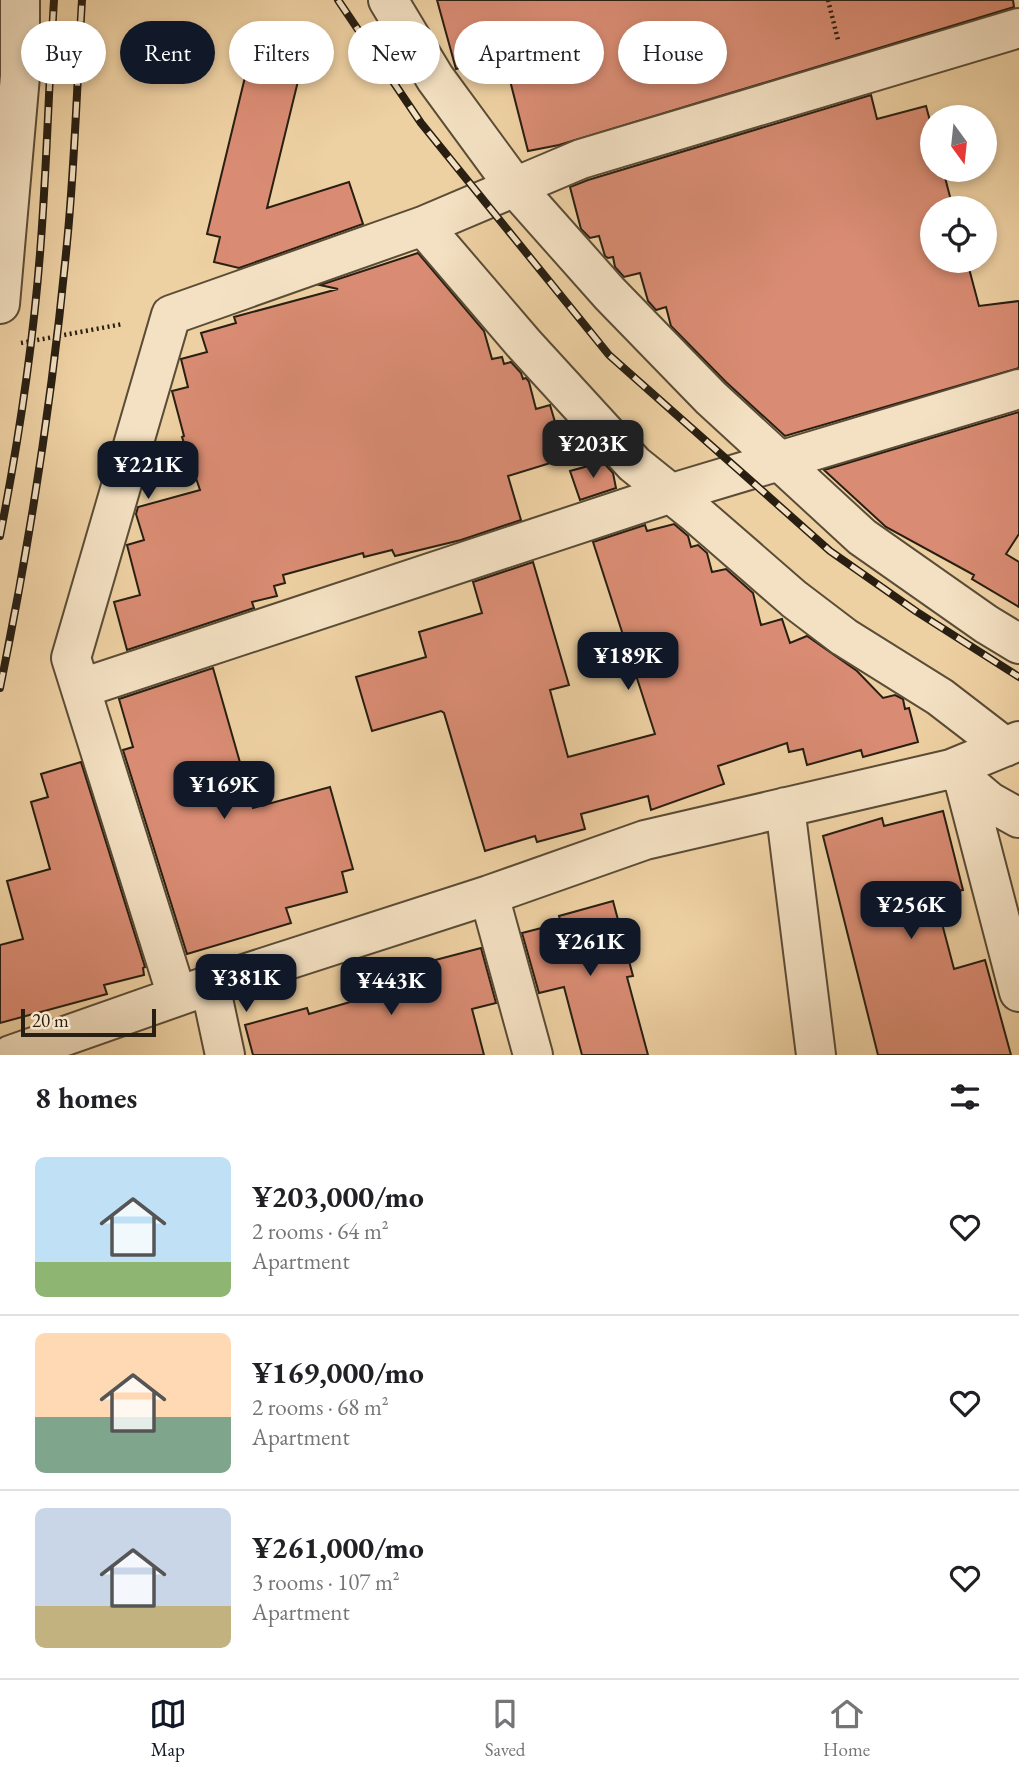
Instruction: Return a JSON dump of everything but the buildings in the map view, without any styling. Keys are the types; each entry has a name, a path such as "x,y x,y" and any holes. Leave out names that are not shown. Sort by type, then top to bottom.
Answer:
{"street":[{"path":"0,304 20,76 20,0"},
{"path":"388,0 435,78 515,187 619,303 711,398 862,537 1019,645"},
{"path":"225,1055 194,991 71,658 172,315 423,226 581,159 1019,28"},
{"path":"11,1055 645,840 785,807 958,775 1012,744 844,637 695,513 669,495 634,464 525,345 423,226"},
{"path":"82,688 669,495 1019,388"},
{"path":"958,775 990,802 1019,818"},
{"path":"958,775 1019,992"},
{"path":"785,807 816,1055"},
{"path":"489,895 533,1055"}],"path":[{"path":"10,344 172,315"}],"railway":[{"path":"0,536 30,352 38,277 54,0"},
{"path":"0,688 31,522 55,355 70,213 82,0"},
{"path":"338,0 421,123 609,355 830,551 917,612 1019,677"}]}
